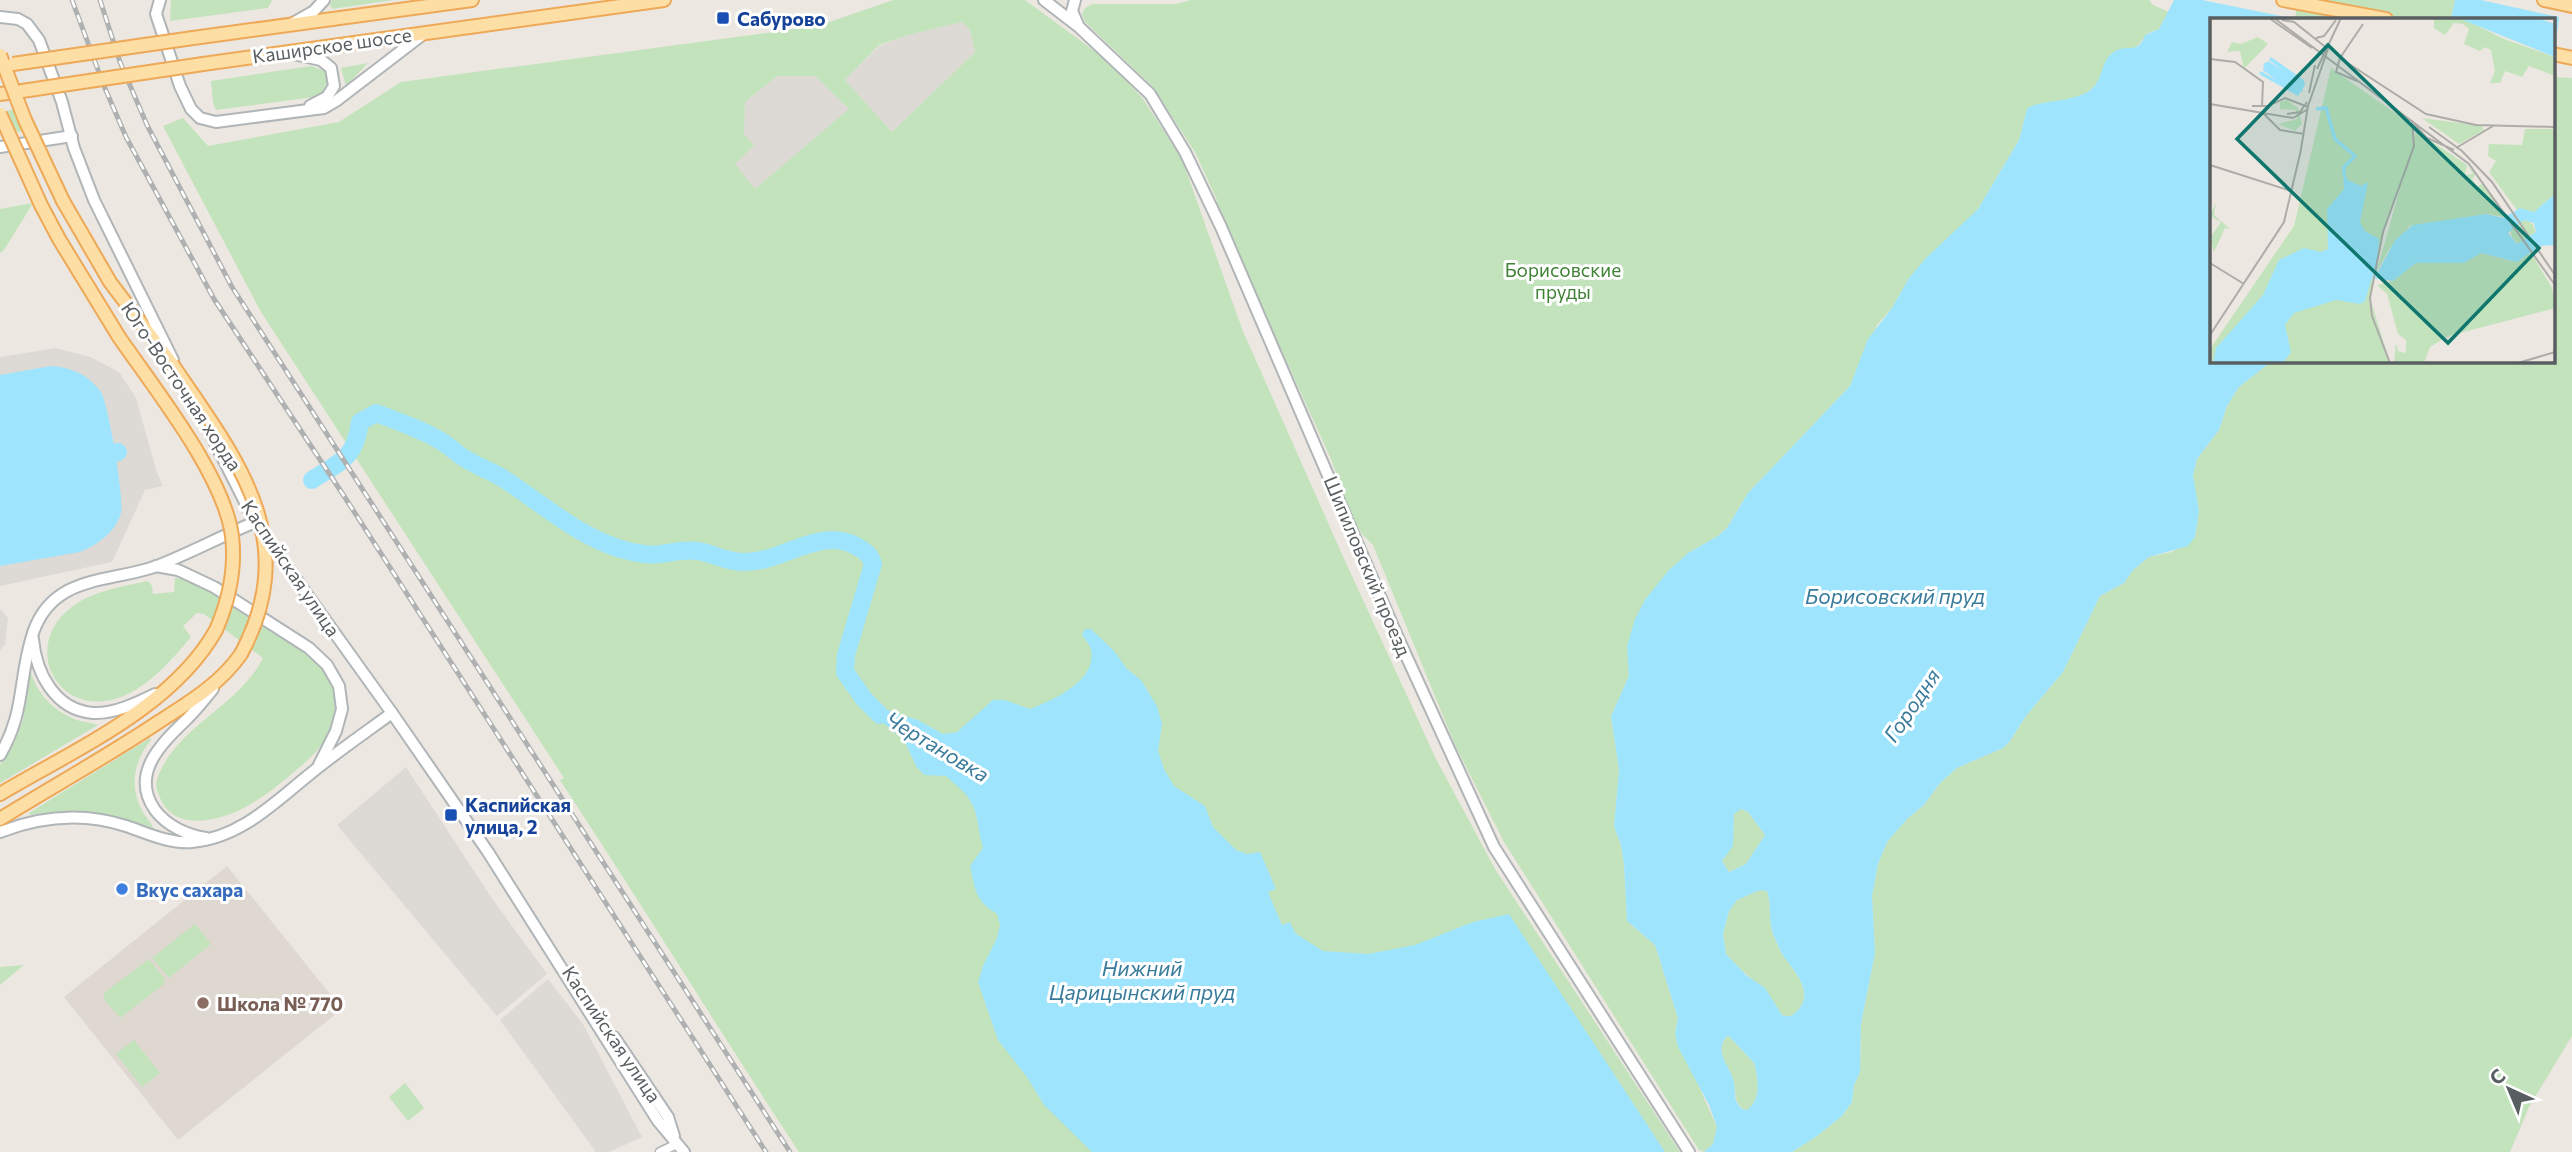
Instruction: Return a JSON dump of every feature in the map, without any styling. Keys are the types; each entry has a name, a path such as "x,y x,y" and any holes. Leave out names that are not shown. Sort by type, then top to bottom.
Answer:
{"main road":[{"path":"160,0 156,14 180,86 191,109 200,118 216,122 324,108 426,32"},
{"path":"286,27 314,11 322,0"},
{"name":"Каширское шоссе","path":"7,65 472,0"},
{"name":"Каширское шоссе","path":"0,94 664,0"},
{"name":"Шипиловский проезд","path":"1044,0 1079,27 1150,94 1185,152 1221,227 1398,638 1494,848 1687,1149"},
{"path":"1075,0 1072,11 1079,27"},
{"path":"2283,0 2380,18"},
{"path":"2544,0 2572,6"},
{"name":"Каспийская улица","path":"0,17 18,19 33,31 62,102 94,200 254,522 393,713 492,858 658,1121 680,1148"},
{"path":"283,52 321,60 331,68 334,86 327,97 304,109"},
{"path":"2554,54 2572,58"},
{"name":"Юго-Восточная хорда","path":"0,55 50,175 83,238 110,282 166,355 230,452 253,498 266,549 267,579 260,611 241,654 223,677 130,741 0,818"},
{"name":"Юго-Восточная хорда","path":"0,114 41,205 74,266 192,445 224,504 232,537 233,558 229,597 216,630 198,659 174,684 117,725 0,794"},
{"path":"0,147 72,136"},
{"path":"0,755 18,718 33,633 48,607 72,588 156,566 254,522"},
{"path":"156,566 178,570 214,587 309,648 327,665 339,686 342,709 336,731 317,768"},
{"path":"33,633 36,660 44,679 54,694 71,706 94,713 107,712 127,707 174,684"},
{"path":"213,838 189,834 160,816 148,798 146,778 148,766 162,744 223,677"},
{"path":"0,832 34,821 80,817 109,821 172,842 213,838 250,822 317,768 393,713"}],"street":[{"path":"153,0 156,14"},
{"path":"660,1152 680,1148"}],"shaded area":[{"path":"962,22 970,30 975,52 892,132 845,80 879,46 908,35"},
{"path":"777,76 815,76 849,109 755,190 734,163 754,145 744,134 745,102"},
{"path":"56,348 90,357 119,372 136,398 163,486 145,490 112,562 0,586 0,357"},
{"path":"0,609 8,618 5,645 0,650"},
{"path":"406,767 491,897 547,974 497,1016 337,825"},
{"name":"Школа № 770","path":"227,866 342,1009 178,1140 64,997"},
{"path":"548,979 583,1024 642,1137 609,1152 596,1152 500,1020"}],"green space":[{"path":"171,0 272,0 268,8 170,21"},
{"path":"332,0 394,0 332,9"},
{"path":"893,0 1025,0 1111,63 1143,99 1182,159 1242,329 1436,759 1495,869 1680,1152 799,1152 560,780 564,778 261,312 163,126 183,118 208,146 339,122 401,82 818,26","holes":["962,22 970,30 975,52 892,132 845,80 879,45","777,76 815,76 849,109 755,189 735,164 754,145 744,134 745,102"]},
{"name":"Борисовские пруды","path":"1191,0 2149,0 2153,5 2169,12 2159,29 2148,33 2136,48 2117,55 2090,90 2075,97 2042,103 2027,109 2019,140 1978,209 1909,278 1892,308 1877,325 1850,386 1748,493 1727,528 1688,553 1645,600 1629,676 1611,716 1619,770 1614,826 1624,865 1627,921 1655,945 1678,1018 1675,1033 1717,1127 1713,1144 1704,1152 1699,1150 1504,842 1455,745 1373,545 1352,519 1331,459 1215,204 1217,200 1195,152 1152,86 1085,22 1082,14 1085,8 1092,4 1176,4"},
{"path":"2295,0 2455,0 2451,18 2291,18"},
{"path":"368,63 346,86 341,68"},
{"path":"311,66 325,71 328,81 322,93 314,97 216,110 213,103 211,81"},
{"path":"2554,77 2572,78 2572,1036 2529,1107 2510,1152 1792,1152 1842,1116 1852,1102 1854,1085 1860,1072 1861,1024 1875,953 1872,896 1878,864 1887,842 1957,768 2003,748 2010,741 2026,716 2063,672 2100,596 2124,583 2133,570 2149,557 2172,552 2195,537 2199,508 2193,475 2197,459 2219,430 2227,406 2239,387 2271,362 2554,362"},
{"path":"26,106 34,127 19,132 0,127 0,113"},
{"path":"33,203 4,250 0,253 0,209"},
{"path":"175,578 202,585 292,642 317,661 335,688 336,716 331,730 313,755 264,796 233,813 212,819 193,820 176,816 163,804 156,782 165,762 177,746 238,691 263,658 204,614 197,613 183,626 191,637 155,676 128,694 104,701 84,700 67,691 54,678 48,661 48,642 56,623 73,606 99,593 148,581 153,594 174,592"},
{"path":"29,673 43,695 55,707 69,717 98,725 0,783 0,765 15,741 23,720"},
{"path":"150,738 137,765 135,783 138,801 153,828 93,813 30,815 29,813"},
{"path":"1740,809 1748,812 1765,835 1746,864 1729,872 1722,861 1732,843 1734,814"},
{"path":"1760,890 1767,891 1773,934 1804,990 1802,1005 1789,1016 1782,1015 1751,978 1729,960 1726,954 1723,934 1729,911 1737,900"},
{"path":"195,924 211,944 169,978 152,958"},
{"path":"149,959 165,979 164,984 120,1018 104,999 104,993"},
{"path":"24,965 0,985 0,967"},
{"path":"1728,1035 1754,1063 1756,1069 1757,1095 1747,1110 1742,1109 1738,1103 1734,1082 1722,1053"},
{"path":"134,1040 160,1073 142,1087 116,1054"},
{"path":"405,1083 424,1108 408,1121 389,1097"}],"water":[{"name":"Борисовский пруд","path":"2174,0 2295,0 2291,18 2210,18 2210,362 2271,362 2239,387 2227,406 2219,430 2197,459 2193,475 2199,511 2195,537 2188,546 2149,557 2133,570 2124,583 2100,596 2063,672 2026,716 2010,741 2003,748 1957,768 1887,842 1878,864 1872,896 1875,953 1861,1024 1860,1072 1854,1085 1852,1102 1842,1116 1792,1152 1704,1152 1713,1144 1717,1127 1709,1105 1678,1047 1675,1033 1678,1018 1655,945 1627,921 1624,865 1614,826 1619,770 1611,716 1629,676 1627,646 1635,619 1645,600 1668,571 1688,553 1727,528 1748,493 1850,386 1868,339 1892,308 1909,278 1926,258 1978,209 2019,140 2027,109 2038,104 2073,98 2089,91 2097,82 2110,55 2120,49 2136,47 2145,35 2159,29","holes":["1741,809 1748,812 1765,835 1746,864 1729,872 1722,861 1733,846 1734,814","1760,890 1767,891 1773,934 1804,990 1802,1005 1791,1016 1782,1015 1765,988 1746,975 1726,954 1723,934 1729,911 1737,900","1728,1035 1754,1063 1757,1094 1747,1110 1742,1109 1736,1100 1734,1082 1722,1053"]},
{"path":"2455,0 2562,0 2554,52 2554,18 2451,18"},
{"path":"51,366 79,373 101,392 115,452 121,490 121,513 115,526 105,537 80,552 0,566 0,479 111,460 108,447 0,465 0,375"},
{"name":"Нижний Царицынский пруд","path":"1085,629 1091,629 1114,651 1127,669 1141,680 1157,706 1162,724 1158,751 1174,786 1205,806 1213,827 1236,850 1247,854 1260,852 1276,889 1268,892 1282,925 1290,922 1295,933 1323,951 1368,954 1415,945 1473,922 1509,914 1665,1152 1092,1152 1044,1105 1027,1077 998,1040 978,982 1000,925 997,914 984,904 977,894 970,866 983,848 971,802 946,776 924,775 916,766 904,740 882,722 864,699 875,706 918,720 943,734 957,732 993,700 1005,700 1030,709 1061,695 1087,671 1091,650 1082,635"}],"pier":[{"path":"2202,0 2298,0 2295,18"},
{"path":"2481,0 2566,0 2563,18"}],"waterway":[{"name":"Чертановка","path":"312,480 345,458 354,444 360,422 376,413 436,438 463,457 504,479 570,525 606,544 625,550 650,555 697,551 743,562 758,561 828,540 856,546 867,553 873,564 846,655 845,672 864,699 880,715"},
{"name":"Чертановка","path":"0,471 118,452"}],"railway":[{"path":"72,0 126,137 214,299 344,496 766,1152"},
{"path":"100,0 120,62 147,125 232,287 790,1152"}],"place":[{"name":"Сабурово","path":"723,18"},
{"name":"Каспийская улица, 2","path":"451,815"},
{"name":"Вкус сахара","path":"122,889"},
{"name":"Школа № 770","path":"203,1003"}],"water label":[{"name":"Городня","path":"1911,705"}]}
